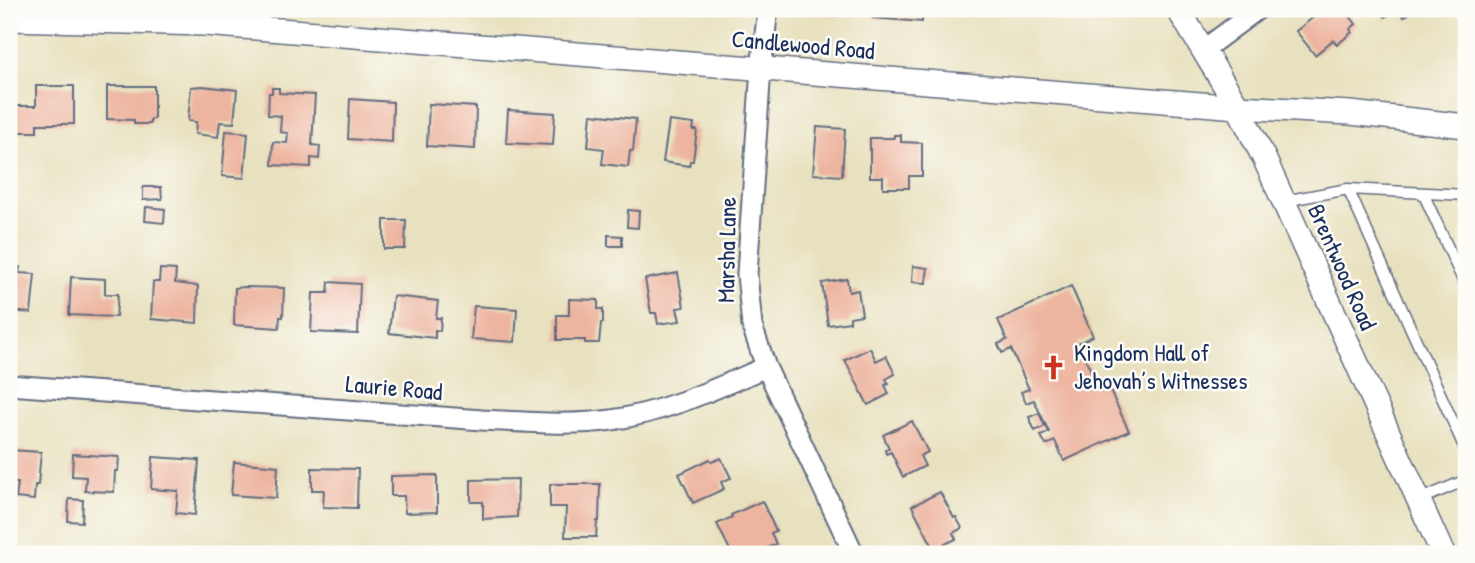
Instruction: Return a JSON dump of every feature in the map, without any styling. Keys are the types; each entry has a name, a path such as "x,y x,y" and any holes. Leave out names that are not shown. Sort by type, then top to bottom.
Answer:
{"street":[{"name":"Marsha Lane","path":"768,9 761,68 747,274 752,326 766,368 854,554"},
{"name":"Brentwood Road","path":"1178,9 1238,107 1443,554"},
{"path":"1203,50 1258,9"},
{"name":"Candlewood Road","path":"17,16 206,17 761,68 1238,107 1350,113 1466,125"},
{"name":"Laurie Road","path":"9,385 555,423 612,420 662,408 766,368"}],"lane":[{"path":"1283,201 1348,189 1466,195"},
{"path":"1348,189 1466,451"},
{"path":"1423,193 1466,287"},
{"path":"1419,500 1466,480"}],"building":[{"path":"806,9 839,9 838,16 806,14"},
{"path":"874,9 928,9 927,16 922,15 922,22 873,18"},
{"path":"1324,9 1344,9 1356,24 1350,29 1352,32 1337,45 1333,40 1315,55 1296,31"},
{"path":"1379,9 1397,9 1385,17"},
{"path":"1398,9 1415,9 1404,17"},
{"path":"36,86 74,86 74,124 37,124 37,132 13,132 13,106 36,106"},
{"path":"107,86 154,86 154,118 150,120 150,124 134,124 134,120 107,119"},
{"path":"191,87 237,90 234,123 220,122 218,137 195,134 196,122 188,121"},
{"path":"272,88 279,88 279,93 315,95 312,145 320,146 319,159 311,158 311,167 272,165 273,142 287,143 288,133 280,132 281,116 268,115 269,93 272,93"},
{"path":"350,99 393,102 392,142 348,139"},
{"path":"429,104 476,107 475,149 427,146"},
{"path":"508,110 555,113 553,145 506,143"},
{"path":"591,114 636,119 633,151 630,151 628,167 602,164 604,149 588,147"},
{"path":"669,121 694,124 693,130 697,130 693,161 690,161 689,166 663,162"},
{"path":"817,127 845,129 842,176 813,174"},
{"path":"226,131 248,133 244,178 222,176"},
{"path":"894,135 901,135 901,142 922,143 922,176 909,176 909,188 883,188 883,177 870,177 870,138 894,138"},
{"path":"143,187 161,187 162,199 143,200"},
{"path":"146,207 165,209 164,223 145,221"},
{"path":"628,210 639,211 638,228 627,227"},
{"path":"384,220 406,220 405,249 384,249"},
{"path":"608,235 622,236 622,246 608,246"},
{"path":"913,266 928,268 926,283 912,282"},
{"path":"12,267 20,267 19,273 35,274 31,313 9,311 9,272 12,272"},
{"path":"160,269 176,270 175,283 198,286 197,323 151,319 153,282 159,282"},
{"path":"678,273 684,307 677,308 680,321 658,324 656,313 651,313 645,279"},
{"path":"71,277 105,279 105,294 118,294 116,317 69,315"},
{"path":"847,279 849,292 858,290 862,315 850,317 850,322 828,325 822,283"},
{"path":"329,282 360,284 358,334 311,332 313,293 328,293"},
{"name":"Kingdom Hall of Jehovah’s Witnesses","path":"1071,286 1093,336 1078,343 1098,386 1106,382 1129,431 1064,461 1055,441 1046,445 1041,436 1049,432 1034,400 1026,403 1021,392 1029,389 1011,349 1002,353 998,344 1007,340 998,320"},
{"path":"235,288 284,288 283,317 280,317 279,328 234,325"},
{"path":"393,296 438,301 436,318 441,318 440,331 435,330 435,338 389,333"},
{"path":"569,299 598,300 598,309 603,309 599,343 557,340 557,315 569,315"},
{"path":"474,306 517,309 515,342 471,339"},
{"path":"870,348 876,361 886,356 895,374 886,379 889,384 885,385 889,394 868,405 845,360"},
{"path":"1039,413 1045,426 1035,431 1029,417"},
{"path":"912,421 928,452 920,456 925,466 903,477 891,452 886,454 885,450 889,448 883,435"},
{"path":"9,450 41,452 34,500 16,498 18,483 9,483"},
{"path":"73,454 119,457 114,492 85,491 86,477 72,476"},
{"path":"153,457 199,460 195,515 176,513 178,491 151,489"},
{"path":"721,458 731,478 721,482 724,489 693,503 679,474 710,459 712,462"},
{"path":"234,462 278,466 276,498 231,495"},
{"path":"312,468 358,469 357,508 323,507 324,490 312,490"},
{"path":"437,475 437,512 405,513 404,496 391,496 391,476"},
{"path":"518,479 517,517 483,519 483,502 471,502 471,480"},
{"path":"550,484 600,484 596,537 565,537 566,507 550,507"},
{"path":"940,492 962,528 953,533 956,539 934,549 912,506"},
{"path":"69,499 83,500 82,522 68,521"},
{"path":"762,501 776,531 771,533 776,544 754,554 732,554 717,524"}],"place":[{"name":"Kingdom Hall of Jehovah’s Witnesses","path":"1054,367"}]}
